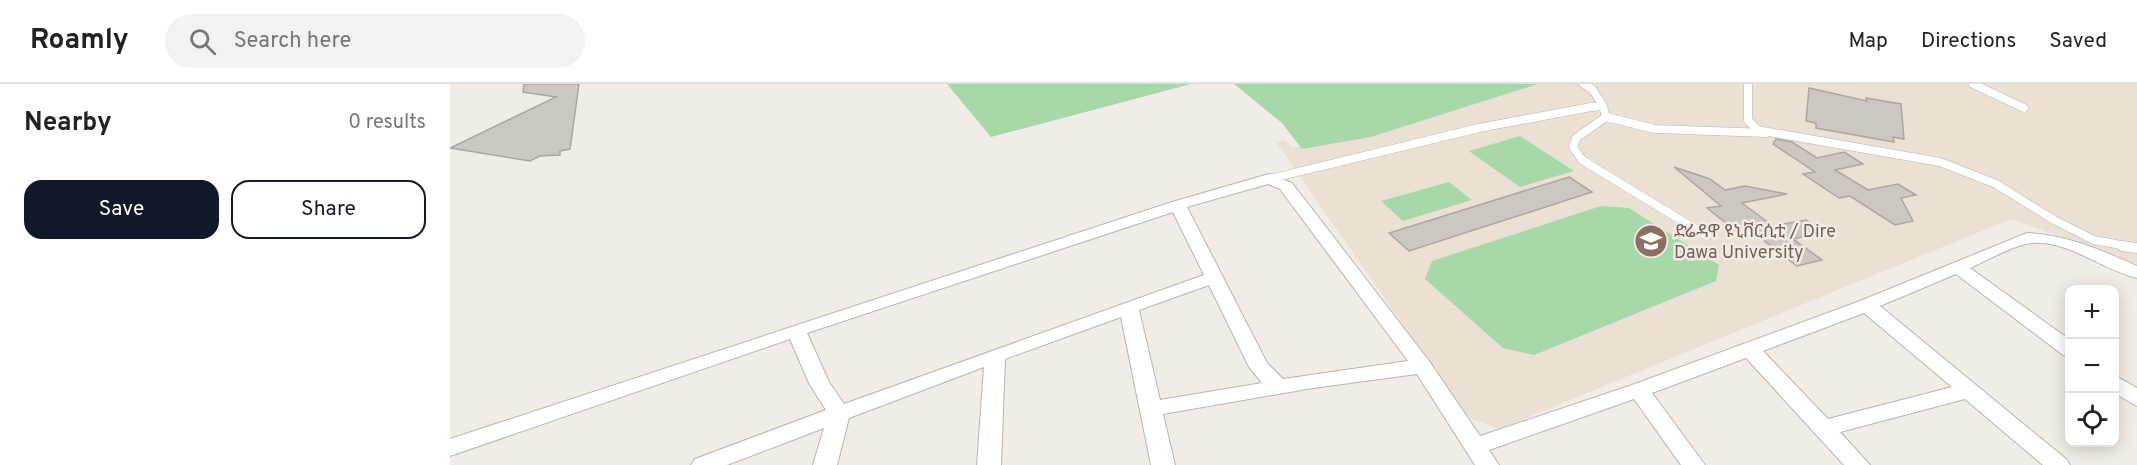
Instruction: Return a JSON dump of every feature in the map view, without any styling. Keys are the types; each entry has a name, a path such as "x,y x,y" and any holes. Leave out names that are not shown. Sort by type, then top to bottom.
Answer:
{"street":[{"path":"450,448 796,330 1178,205 1269,179 1286,186 1422,366 1479,459 1639,390 1867,305 2027,238 2038,238 2081,248 2137,273"},
{"path":"1178,205 1259,366 1278,387"},
{"path":"1957,267 2065,346"},
{"path":"703,465 995,355 1215,277"},
{"path":"1867,305 2058,465"},
{"path":"1129,308 1163,465"},
{"path":"796,330 819,383 839,414 825,465"},
{"path":"1749,349 1858,465"},
{"path":"989,465 995,355"},
{"path":"1151,409 1278,387 1422,366"},
{"path":"2119,385 2137,399"},
{"path":"1639,390 1693,465"},
{"path":"1824,428 1970,390"}],"lane":[{"path":"1584,84 1593,90 1603,106 1606,117"},
{"path":"1748,84 1750,96 1746,116 1753,127 1766,133"},
{"path":"1973,84 2024,108"},
{"path":"1269,179 1362,159 1485,126 1584,106 1603,106"},
{"path":"1707,236 1582,160 1573,147 1576,138 1606,117 1655,129 1766,133 1877,149 1961,169 1995,185 2086,236 2108,245 2137,248"}],"shaded area":[{"name":"ድሬዳዋ ዩኒቨርሲቲ / Dire Dawa University","path":"1538,84 2137,84 2137,264 2011,219 1499,429 1467,417 1276,142 1285,140 1291,147 1300,146 1303,149 1371,137"}],"green space":[{"path":"947,84 1191,84 991,137"},
{"path":"1234,84 1538,84 1371,137 1302,149 1282,123"},
{"path":"1520,136 1574,171 1520,187 1469,151"},
{"path":"1449,182 1472,200 1403,221 1381,201"},
{"path":"1601,206 1629,208 1719,265 1716,281 1534,355 1503,348 1425,279 1432,261"}],"building":[{"path":"524,84 579,84 570,149 560,151 560,155 540,156 530,161 450,148 556,97 523,92"},
{"path":"1809,88 1867,101 1866,98 1901,104 1904,139 1893,137 1894,142 1816,128 1816,123 1806,121"},
{"path":"1776,139 1792,142 1817,158 1844,152 1863,164 1835,170 1868,190 1898,184 1916,195 1901,198 1913,221 1895,225 1850,196 1839,198 1803,174 1815,172 1773,144"},
{"path":"1674,167 1710,179 1725,190 1745,186 1787,194 1742,203 1773,226 1806,220 1824,232 1793,239 1822,260 1797,266 1754,233 1741,235 1707,208 1721,206"},
{"path":"1569,177 1592,192 1409,251 1389,233"}],"place":[{"name":"ድሬዳዋ ዩኒቨርሲቲ / Dire Dawa University","path":"1651,241"}]}
